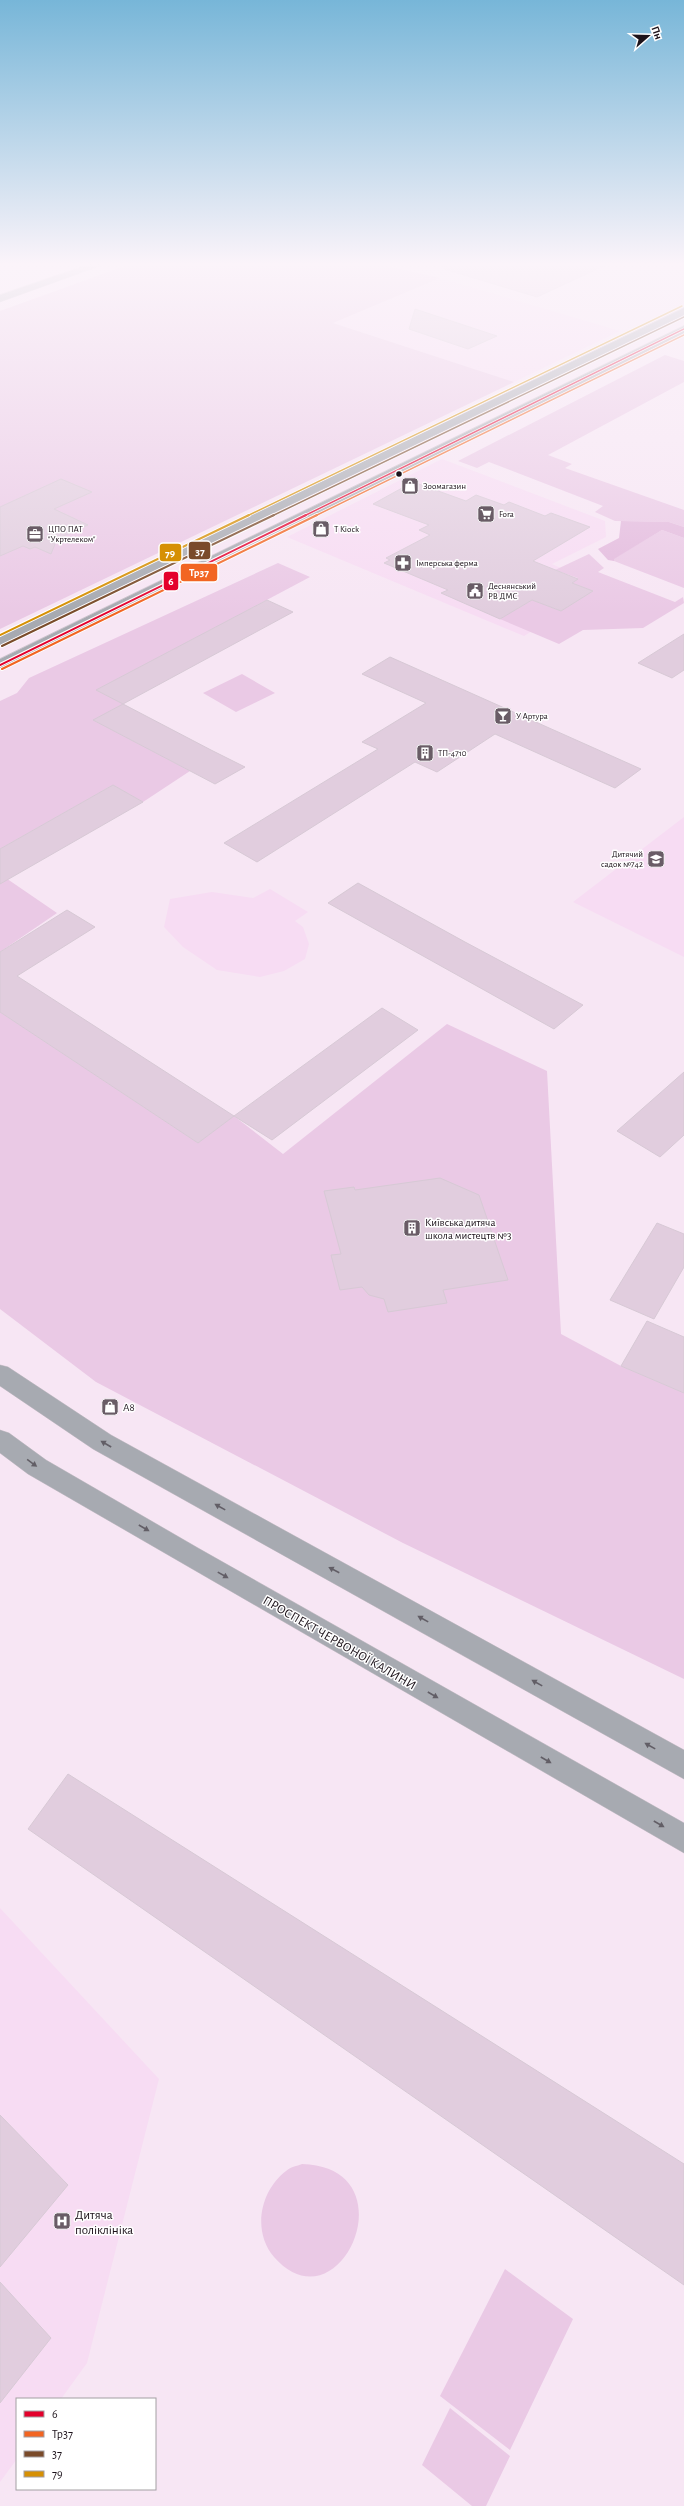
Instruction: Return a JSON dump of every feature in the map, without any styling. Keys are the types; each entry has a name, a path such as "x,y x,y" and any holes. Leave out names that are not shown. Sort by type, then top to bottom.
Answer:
{"main road":[{"path":"0,641 541,380"},
{"path":"0,665 580,380"},
{"path":"0,1374 102,1442 684,1765"},
{"name":"ПРОСПЕКТ ЧЕРВОНОЇ КАЛИНИ","path":"0,1440 37,1467 189,1556 684,1838"}],"shaded area":[{"path":"0,380 508,380 514,382 0,629"},
{"path":"508,380 518,380 514,382"},
{"path":"616,380 684,380 684,382 548,455 572,464 565,468 684,510 684,527 669,522 615,521 595,512 603,506 489,462 477,468 458,461"},
{"path":"442,459 605,521 606,537 552,564 603,587 524,636 287,537"},
{"path":"621,521 669,522 684,527 684,538 662,530 614,559 614,561 608,560 598,549 619,538"},
{"path":"662,530 684,538 684,588 614,561 613,559"},
{"path":"589,554 604,568 598,572 675,602 683,597 684,603 643,628 583,630 559,644 500,619 532,600 561,611 592,591 572,583 578,578 555,570"},
{"path":"278,563 310,577 97,690 123,704 94,720 190,771 143,802 113,785 0,849 0,701 17,693 29,678"},
{"path":"242,674 275,693 236,712 203,693"},
{"name":"Дитячий садок №742","path":"684,817 684,957 573,902"},
{"path":"0,874 57,913 0,952"},
{"path":"270,889 308,912 295,921 303,927 309,944 305,959 284,971 260,977 217,970 183,947 164,927 170,899 212,892 253,898"},
{"path":"0,1012 198,1143 234,1116 283,1154 447,1024 547,1071 561,1334 621,1366 684,1393 684,1679 403,1543 96,1382 0,1309"},
{"name":"Дитяча поліклініка","path":"0,1908 159,2079 87,2363 62,2398 16,2398 16,2460 0,2482"},
{"path":"302,2164 335,2172 353,2190 359,2215 354,2240 341,2261 322,2275 299,2275 274,2257 267,2247 261,2224 265,2200 270,2189 277,2179 288,2170"},
{"path":"505,2269 573,2319 510,2450 440,2396"},
{"path":"450,2408 510,2456 486,2506 472,2506 422,2465"}],"building":[{"path":"61,479 92,492 54,509 88,525 57,539 51,554 35,547 30,549 23,546 0,556 0,507"},
{"path":"413,482 466,501 476,495 504,505 509,502 545,516 551,513 590,527 533,561 578,579 572,583 593,591 561,611 532,600 500,619 441,593 448,590 384,563 390,560 386,558 430,535 419,530 429,525 373,504"},
{"path":"267,600 293,612 123,704 96,690"},
{"path":"684,634 684,670 672,678 638,663"},
{"path":"390,657 641,769 615,788 495,734 437,772 415,762 257,862 224,843 378,749 362,742 426,703 362,674"},
{"path":"123,704 245,767 215,784 93,720"},
{"path":"113,785 143,802 0,884 0,849"},
{"path":"358,883 583,1005 554,1029 328,903"},
{"path":"67,910 95,927 17,976 234,1116 198,1143 0,1012 0,952"},
{"path":"382,1008 418,1030 272,1140 234,1116"},
{"path":"684,1072 684,1135 660,1157 617,1131"},
{"name":"Київська дитяча школа мистецтв №3","path":"440,1178 479,1195 508,1280 443,1290 447,1303 388,1312 384,1299 369,1295 362,1287 340,1290 331,1255 341,1254 324,1191 354,1187 355,1190"},
{"path":"657,1223 684,1234 684,1267 654,1319 610,1300"},
{"path":"647,1321 684,1337 684,1393 621,1366"},
{"path":"68,1774 684,2164 684,2285 28,1829"},
{"path":"0,2115 68,2185 0,2267"},
{"path":"0,2282 51,2338 0,2403"}],"transit line":[{"name":"79","path":"0,635 529,380"},
{"name":"37","path":"2,646 554,380"},
{"name":"6","path":"0,665 580,380"},
{"name":"Тр37","path":"2,669 592,380"}],"place":[{"name":"Зоомагазин","path":"410,486"},
{"name":"Fora","path":"486,514"},
{"name":"T Kiock","path":"321,529"},
{"name":"ЦПО ПАТ \"Укртелеком\"","path":"35,534"},
{"name":"Імперська ферма","path":"403,563"},
{"name":"Деснянський РВ ДМС","path":"475,591"},
{"name":"У Артура","path":"503,716"},
{"name":"ТП-4710","path":"425,753"},
{"name":"Дитячий садок №742","path":"656,859"},
{"name":"Київська дитяча школа мистецтв №3","path":"412,1228"},
{"name":"А8","path":"110,1407"},
{"name":"Дитяча поліклініка","path":"62,2221"}]}
